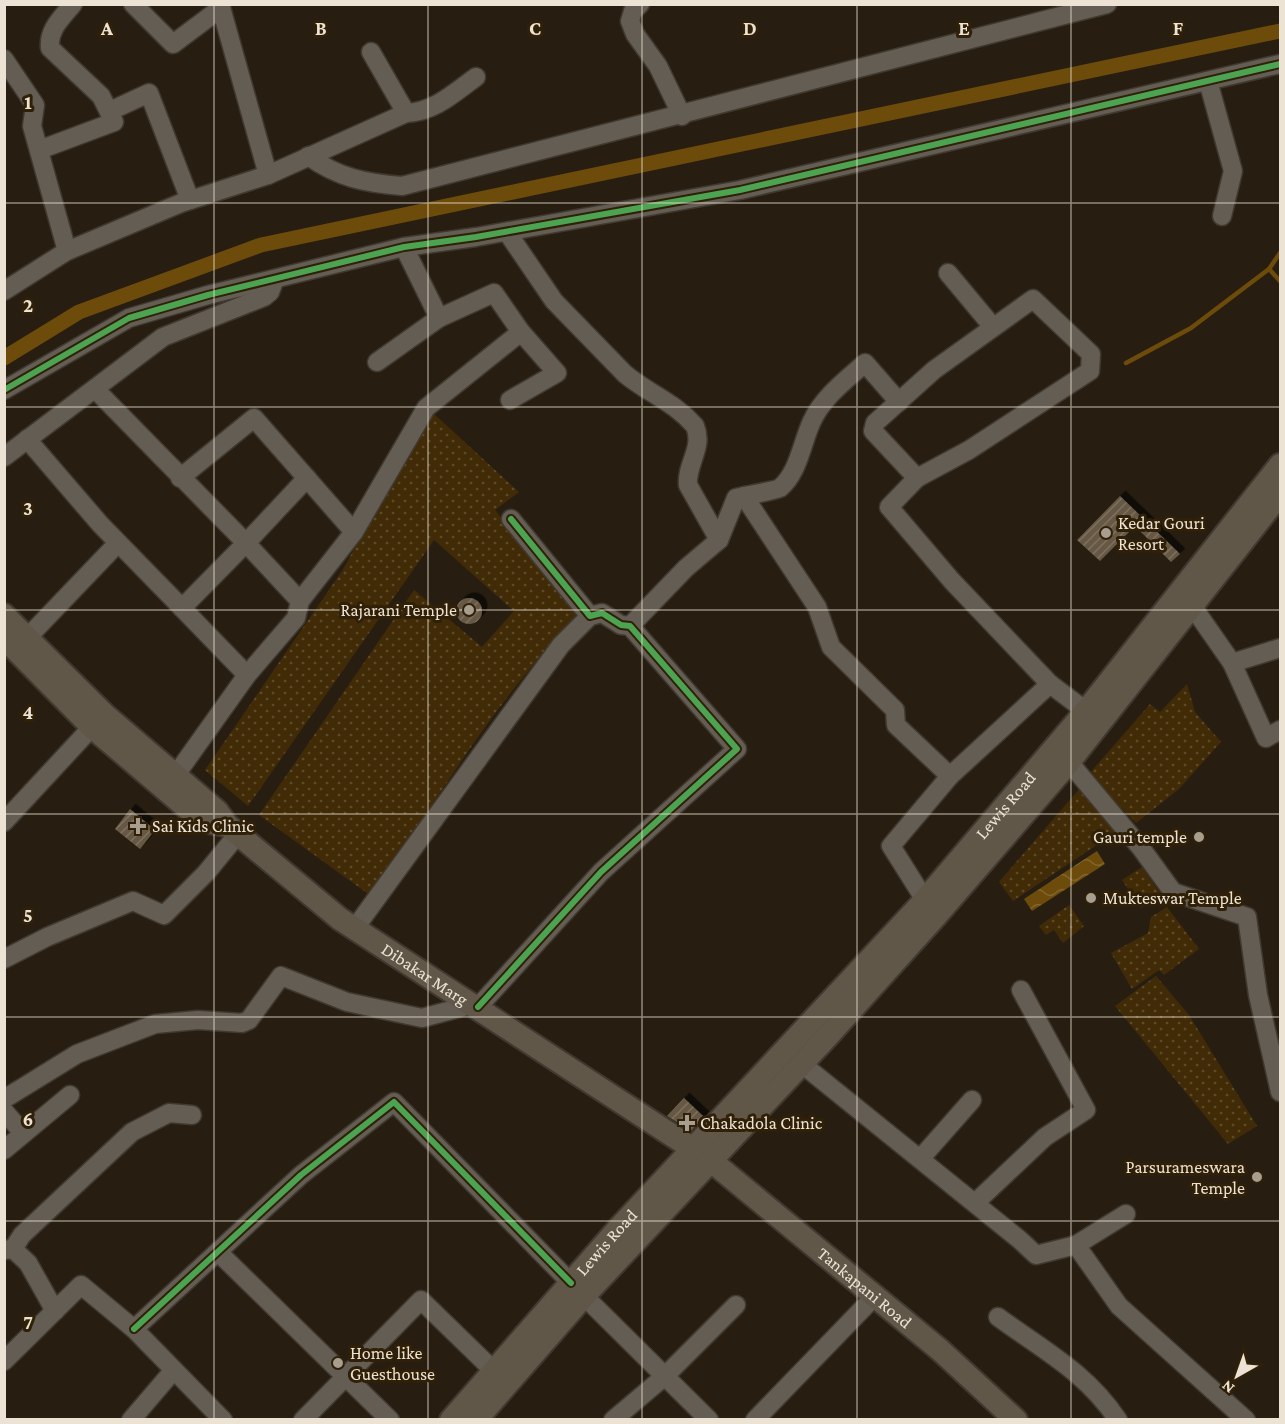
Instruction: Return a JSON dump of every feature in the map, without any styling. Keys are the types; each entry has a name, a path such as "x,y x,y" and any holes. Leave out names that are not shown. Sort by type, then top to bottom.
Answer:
{"main road":[{"name":"Lewis Road","path":"451,1419 495,1371 578,1289 702,1155 926,900 1086,711 1281,465"},
{"name":"Lewis Road","path":"720,1135 802,1064 928,925 1069,762 1281,494"},
{"name":"Dibakar Marg","path":"4,615 104,714 217,811 232,829 355,928 702,1155"},
{"name":"Dibakar Marg","path":"4,638 92,727 193,813 207,822 232,829"},
{"name":"Tankapani Road","path":"702,1155 875,1296 1016,1419"},
{"name":"Lewis Road","path":"476,1419 578,1289"}],"street":[{"path":"39,150 114,122 101,96 50,48 49,38 52,30 73,4"},
{"path":"133,4 173,44 220,6 268,175"},
{"path":"640,4 633,11 630,21 658,66 682,116"},
{"path":"308,156 330,172 371,183 402,186 682,116 1107,4"},
{"path":"371,52 406,113"},
{"path":"4,59 34,105 32,126 67,250"},
{"path":"4,390 129,318 275,279 404,247 507,232 740,190 1281,64"},
{"path":"4,291 67,250 190,200 268,175 406,113 418,113 434,107 476,77"},
{"path":"1208,81 1233,171 1222,216"},
{"path":"110,111 149,93 190,200"},
{"path":"507,232 554,301 625,374 636,383 658,394 695,426 698,448 687,477 688,485 719,540"},
{"path":"404,247 439,318"},
{"path":"948,273 993,327"},
{"path":"4,457 163,337 268,294 275,279"},
{"path":"377,362 439,318 494,293 521,332 557,373 510,400"},
{"path":"917,478 873,431 875,423 934,370 993,327 1033,300 1091,354 1090,372 969,450 917,478 889,507 952,581 1050,684 1086,711"},
{"path":"175,776 247,675 296,618 300,601 354,532 426,408 521,332"},
{"path":"630,626 686,568 719,540 736,498 760,491 770,493 780,488 800,455 813,420 827,399 865,363 899,402"},
{"path":"95,389 300,601"},
{"path":"180,478 254,418 354,532"},
{"path":"27,439 118,543 247,675"},
{"path":"182,608 306,478"},
{"path":"744,496 817,607 831,647 895,710 896,725 950,776"},
{"path":"511,519 590,616"},
{"path":"28,638 118,543"},
{"path":"1170,603 1193,607 1232,663 1266,738 1281,730"},
{"path":"4,1099 77,1054 155,1024 198,1020 242,1023 249,1020 281,976 347,1002 422,1018 476,1006 601,872 737,749 630,626 621,625 602,613 590,616 561,645 355,928"},
{"path":"1232,663 1281,648"},
{"path":"926,900 891,846 950,776 1050,684"},
{"path":"4,822 92,727"},
{"path":"1069,762 1141,848 1173,892 1247,917 1258,995 1281,1092"},
{"path":"4,959 47,937 133,901 164,915 206,873 232,829"},
{"path":"975,1203 1045,1137 1086,1110 1021,990"},
{"path":"802,1064 1036,1255 1076,1245 1126,1214"},
{"path":"4,1150 70,1095"},
{"path":"920,1159 972,1100"},
{"path":"134,1329 301,1175 393,1102 709,1419"},
{"path":"4,1111 23,1133"},
{"path":"55,1311 28,1263 9,1249 132,1132 169,1113 192,1115"},
{"path":"1076,1245 1119,1306 1246,1419"},
{"path":"219,1253 390,1419"},
{"path":"4,1361 81,1285 134,1329 173,1371 223,1419"},
{"path":"755,1419 875,1296"},
{"path":"303,1419 422,1300 495,1371"},
{"path":"613,1419 665,1376 736,1305"},
{"path":"998,1317 1084,1377 1102,1396 1118,1419"},
{"path":"131,1419 173,1371"}],"shaded area":[{"path":"433,413 519,492 495,510 580,615 550,645 495,713 371,896 259,815 414,590 482,647 514,611 434,540 248,806 205,770 342,571 413,444"},
{"path":"1187,684 1195,712 1221,742 1179,789 1136,823 1089,774 1150,704 1160,712"},
{"path":"1081,787 1116,832 1013,901 999,882"},
{"path":"1142,867 1161,895 1141,908 1122,880"},
{"path":"1069,905 1084,926 1063,943 1054,930 1046,935 1039,926"},
{"path":"1167,907 1199,949 1164,975 1159,970 1132,989 1111,953 1148,933 1151,917"},
{"path":"1156,976 1189,1015 1257,1126 1228,1144 1115,1006"}],"water":[{"path":"1097,851 1105,864 1032,911 1024,899"}],"building":[{"name":"Kedar Gouri Resort","path":"1120,496 1180,554 1171,562 1135,526 1100,561 1077,540"},
{"name":"Rajarani Temple","path":"469,598 479,601 482,611 479,621 469,624 459,621 456,611 459,601"},
{"path":"130,809 155,830 140,849 115,829"},
{"path":"684,1098 704,1117 691,1131 667,1116"}],"waterway":[{"path":"4,358 79,312 261,245 1280,31"},
{"path":"1280,253 1269,269 1280,281"},
{"path":"1126,363 1191,328 1269,269"}],"cycle path":[{"path":"4,390 129,318 208,295 404,247 476,237 740,190 1280,64"},
{"path":"478,1007 601,872 737,749 630,626 621,625 602,613 590,616 511,519"},
{"path":"134,1329 301,1175 394,1102 571,1283"}],"place":[{"name":"Kedar Gouri Resort","path":"1106,533"},
{"name":"Rajarani Temple","path":"469,610"},
{"name":"Sai Kids Clinic","path":"138,826"},
{"name":"Gauri temple","path":"1199,837"},
{"name":"Mukteswar Temple","path":"1091,898"},
{"name":"Chakadola Clinic","path":"687,1123"},
{"name":"Parsurameswara Temple","path":"1257,1177"},
{"name":"Home like Guesthouse","path":"338,1363"}]}
